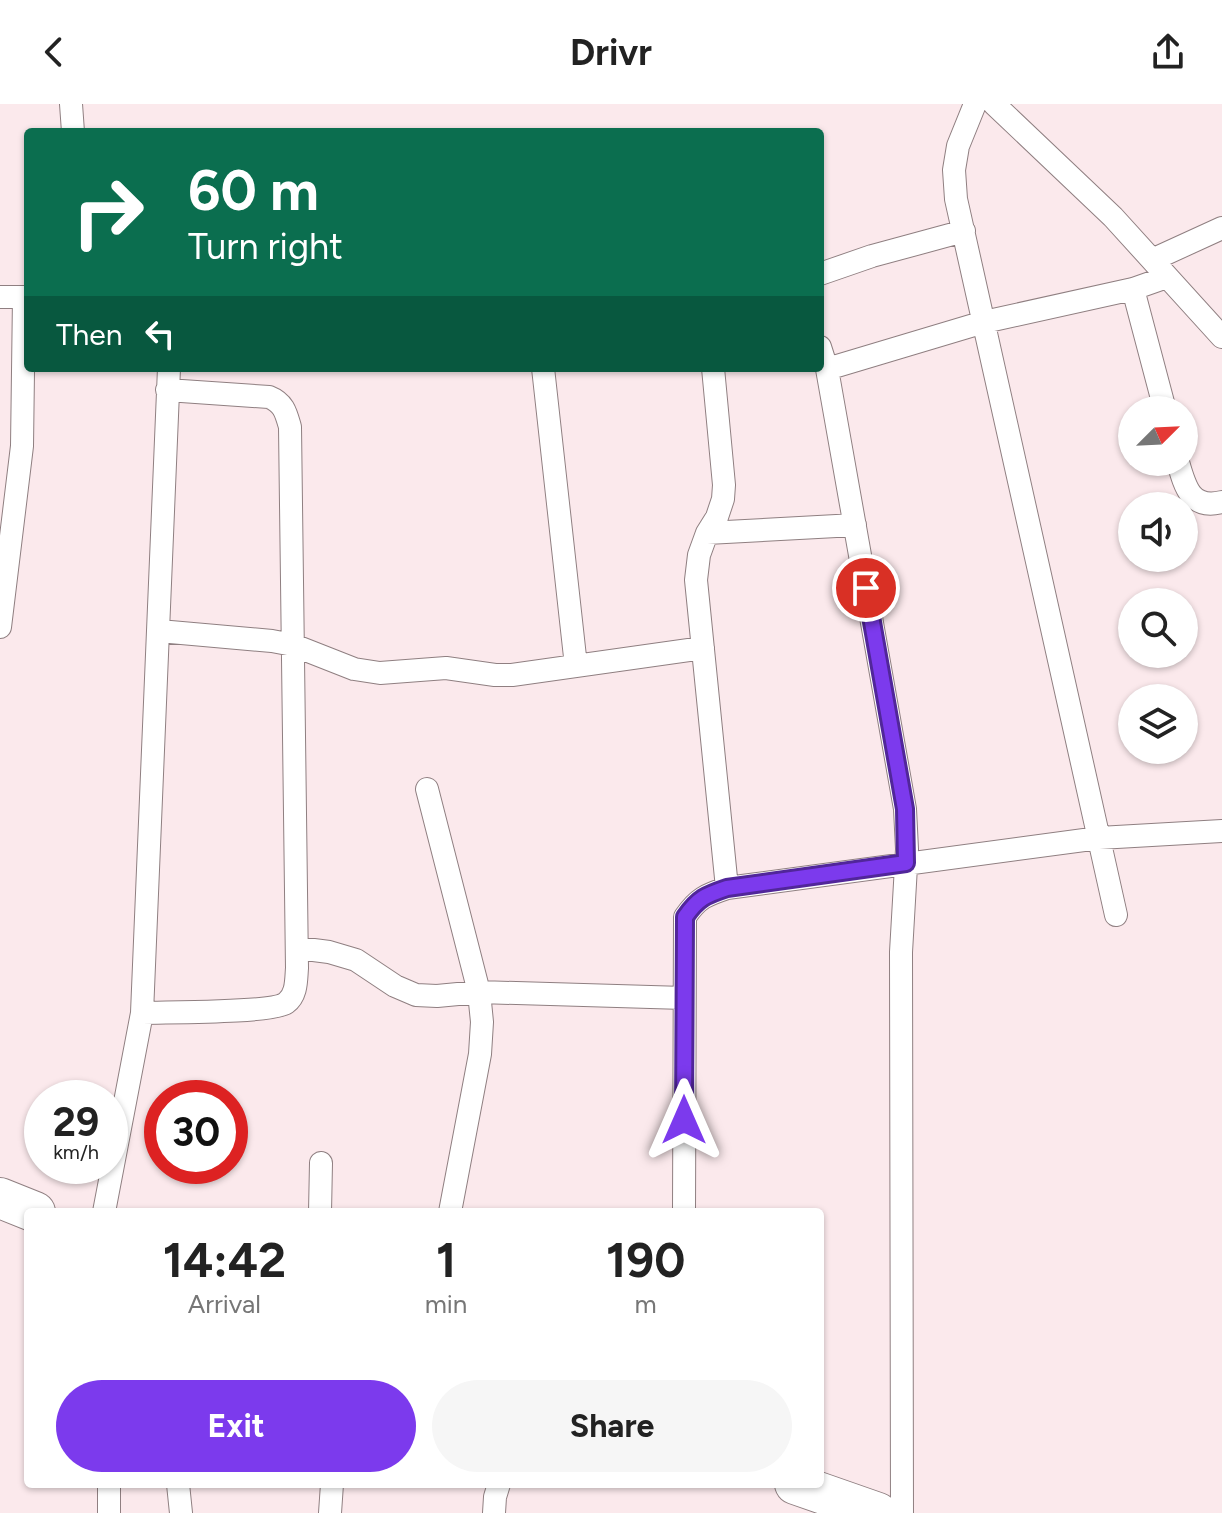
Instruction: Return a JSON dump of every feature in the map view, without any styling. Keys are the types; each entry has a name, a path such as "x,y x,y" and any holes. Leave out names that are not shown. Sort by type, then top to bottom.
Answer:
{"highway":[{"path":"0,1198 25,1208"},
{"path":"806,1488 878,1513"}],"street":[{"path":"71,104 73,128"},
{"path":"975,104 958,146 954,170 956,199 1116,915"},
{"path":"994,104 1103,207 1222,337"},
{"path":"1152,260 1222,228"},
{"path":"824,273 964,231"},
{"path":"827,369 984,322 1133,289 1167,277"},
{"path":"1133,289 1161,396"},
{"path":"0,297 24,297"},
{"path":"824,360 905,809 906,863 901,952 902,1513"},
{"path":"0,627 22,446 24,372"},
{"path":"543,372 576,666"},
{"path":"713,372 723,499 699,555 696,580 727,888"},
{"path":"105,1208 142,1013 168,379 277,400 284,407 290,427 298,948 296,986 292,998 284,1005 261,1009 142,1013"},
{"path":"1182,476 1195,500 1203,505 1222,502"},
{"path":"707,533 855,525"},
{"path":"159,631 272,641 293,645 354,669 380,673 446,668 512,675 703,648"},
{"path":"427,789 479,992 482,1022 480,1054 451,1208"},
{"path":"684,1208 685,917 695,902 727,888 906,863 1099,838 1222,831"},
{"path":"298,948 356,960 395,986 416,995 479,992 684,998"},
{"path":"320,1208 321,1163"},
{"path":"109,1488 109,1513"},
{"path":"178,1488 181,1513"},
{"path":"330,1513 332,1488"},
{"path":"494,1513 498,1488"}],"route":[{"path":"684,1120 685,917 695,902 727,888 906,863 905,809 866,588"}]}
